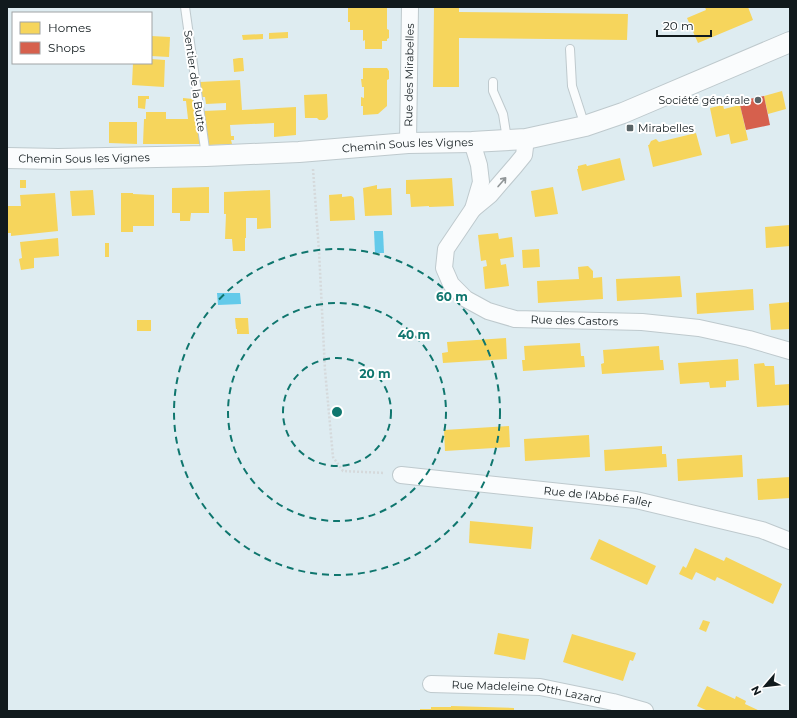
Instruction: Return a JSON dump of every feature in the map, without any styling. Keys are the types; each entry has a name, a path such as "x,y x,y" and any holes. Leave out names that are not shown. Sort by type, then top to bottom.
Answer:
{"street":[{"name":"Rue des Mirabelles","path":"408,144 410,7"},
{"name":"Chemin Sous les Vignes","path":"7,158 58,159 206,156 311,151 408,144 517,140 586,126 623,113 790,42"},
{"name":"Rue des Castors","path":"473,209 490,196 524,155 517,140"},
{"name":"Rue des Castors","path":"472,142 479,165 481,182 473,209 446,249 444,268 451,284 466,299 488,311 515,319 642,322 699,328 749,339 790,351"},
{"name":"Rue de l'Abbé Faller","path":"401,474 636,500 762,530 790,541"},
{"name":"Rue Madeleine Otth Lazard","path":"431,684 540,687 613,702 645,711"}],"lane":[{"name":"Sentier de la Butte","path":"185,7 206,156"},
{"path":"570,49 572,86 586,126"},
{"path":"493,82 493,91 517,140"}],"path":[{"path":"311,151 314,172 325,370 333,457 343,470 401,474"}],"water":[{"path":"374,231 383,231 384,253 375,253"},
{"path":"217,293 240,293 241,304 218,305"}],"building: Homes":[{"path":"387,7 387,29 389,30 389,38 387,41 382,41 382,49 365,49 363,30 350,30 350,22 348,22 348,8"},
{"path":"434,7 459,7 459,12 628,14 627,40 459,38 459,87 433,87"},
{"path":"705,7 748,7 753,20 698,43 687,18 706,10"},
{"path":"288,32 288,38 269,39 269,33"},
{"path":"263,34 263,39 243,40 242,35"},
{"path":"152,36 170,37 169,57 152,56"},
{"path":"243,58 244,71 234,72 233,59"},
{"path":"152,59 165,60 164,87 132,85 133,64 152,64"},
{"path":"363,68 387,68 389,71 389,79 387,80 387,106 378,114 363,115 361,97 364,98 364,87 362,87 361,79 363,79"},
{"path":"240,80 242,110 296,107 296,135 274,137 274,123 230,125 231,136 234,136 234,140 231,140 232,144 209,145 204,111 226,110 226,103 206,104 205,97 202,97 200,82"},
{"path":"782,91 786,109 768,114 764,96"},
{"path":"327,94 328,117 325,120 305,118 304,95"},
{"path":"138,96 149,96 149,99 146,99 145,109 138,108"},
{"path":"183,98 193,99 200,144 143,144 144,119 146,119 146,112 166,112 166,119 188,119 186,101 183,101"},
{"path":"723,105 724,109 740,105 748,140 731,144 729,134 716,137 710,108"},
{"path":"109,122 137,122 137,144 109,143"},
{"path":"696,133 702,155 653,167 648,145 651,141 656,139 659,142"},
{"path":"620,158 625,180 582,191 577,169 578,166 586,164 587,166"},
{"path":"452,178 454,206 411,207 410,194 406,194 406,180"},
{"path":"20,180 26,180 26,188 20,188"},
{"path":"377,185 377,189 391,188 392,215 365,216 363,188"},
{"path":"209,187 209,213 191,213 190,221 180,221 180,213 172,213 172,188"},
{"path":"553,187 558,214 535,217 531,191"},
{"path":"93,190 95,215 72,216 70,191"},
{"path":"270,190 271,228 257,229 257,218 246,218 245,251 233,251 232,239 225,239 226,214 224,214 224,192"},
{"path":"55,193 58,231 11,236 11,233 7,233 7,206 21,206 20,195"},
{"path":"121,193 154,195 154,226 133,226 133,232 121,232"},
{"path":"342,194 342,197 351,196 354,199 355,220 330,221 329,195"},
{"path":"790,225 790,246 766,248 765,227"},
{"path":"498,233 499,239 512,237 514,257 500,259 501,265 506,264 509,286 485,289 483,267 487,266 486,260 481,261 478,235"},
{"path":"58,238 59,256 34,258 34,268 21,270 19,259 22,258 20,242"},
{"path":"105,243 109,243 109,257 105,257"},
{"path":"539,249 540,267 523,268 522,250"},
{"path":"588,266 593,271 593,278 602,277 603,299 538,303 537,281 579,279 578,267"},
{"path":"680,276 682,297 617,301 616,279"},
{"path":"753,289 754,310 697,314 696,293"},
{"path":"790,302 790,329 771,330 769,304"},
{"path":"235,318 248,318 249,334 237,334"},
{"path":"137,320 151,320 151,331 137,331"},
{"path":"506,338 507,359 443,363 442,353 448,352 447,342"},
{"path":"580,343 581,356 584,356 585,367 523,371 522,360 525,360 524,346"},
{"path":"659,346 660,360 663,360 664,370 602,374 601,364 604,363 603,350"},
{"path":"738,359 739,380 726,381 726,387 710,388 709,382 680,384 678,363"},
{"path":"764,363 765,366 774,366 775,385 790,384 790,405 757,407 754,364"},
{"path":"509,426 510,447 445,451 444,430"},
{"path":"589,435 590,457 525,461 524,439"},
{"path":"662,446 662,454 666,454 667,467 605,471 604,450"},
{"path":"742,455 743,477 678,481 677,459"},
{"path":"790,477 790,498 758,500 757,479"},
{"path":"470,521 533,527 531,549 469,543"},
{"path":"599,539 656,566 647,585 590,559"},
{"path":"695,548 724,561 726,557 782,584 773,604 717,577 715,581 696,572 692,580 679,574 683,566 686,568"},
{"path":"703,620 710,622 706,632 699,629"},
{"path":"498,633 529,639 525,660 494,654"},
{"path":"572,634 636,653 633,661 630,660 623,681 563,662"},
{"path":"707,686 735,699 736,696 746,701 745,704 760,711 708,711 697,706"},
{"path":"451,706 514,708 514,711 420,711 420,709 431,709 431,707"}],"building: Shops":[{"path":"764,96 770,125 746,130 739,101"}],"place":[{"name":"Société générale","path":"758,100"},
{"name":"Mirabelles","path":"630,128"}]}
